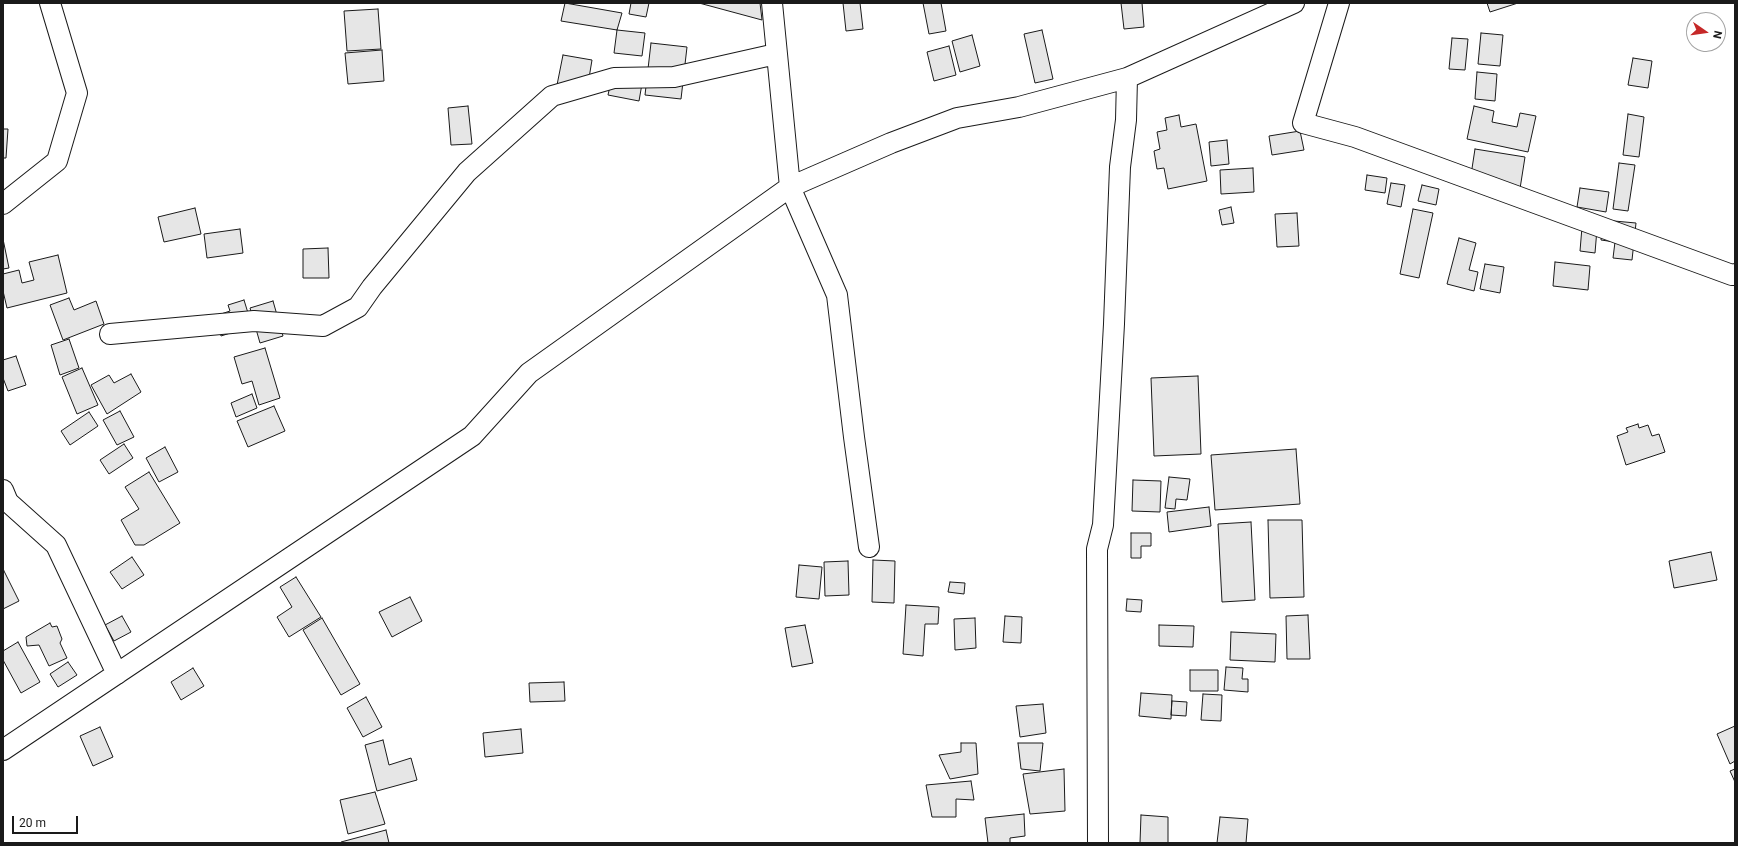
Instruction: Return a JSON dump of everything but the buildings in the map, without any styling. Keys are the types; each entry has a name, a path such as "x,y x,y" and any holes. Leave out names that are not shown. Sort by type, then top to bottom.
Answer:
{"street":[{"path":"3,204 57,161 77,93 50,3"},
{"path":"772,3 790,186 837,295 869,547"},
{"path":"3,750 472,436 529,373 790,186 957,118 1019,107 1127,78 1294,3"},
{"path":"1339,3 1303,123 1355,137 1732,275 1735,274"},
{"path":"110,334 254,321 323,326 358,307 372,287 467,172 552,96 614,78 674,77 776,54"},
{"path":"1098,843 1097,549 1103,525 1114,324 1120,167 1126,120 1127,78"},
{"path":"3,490 8,502 56,545 117,674"}]}
